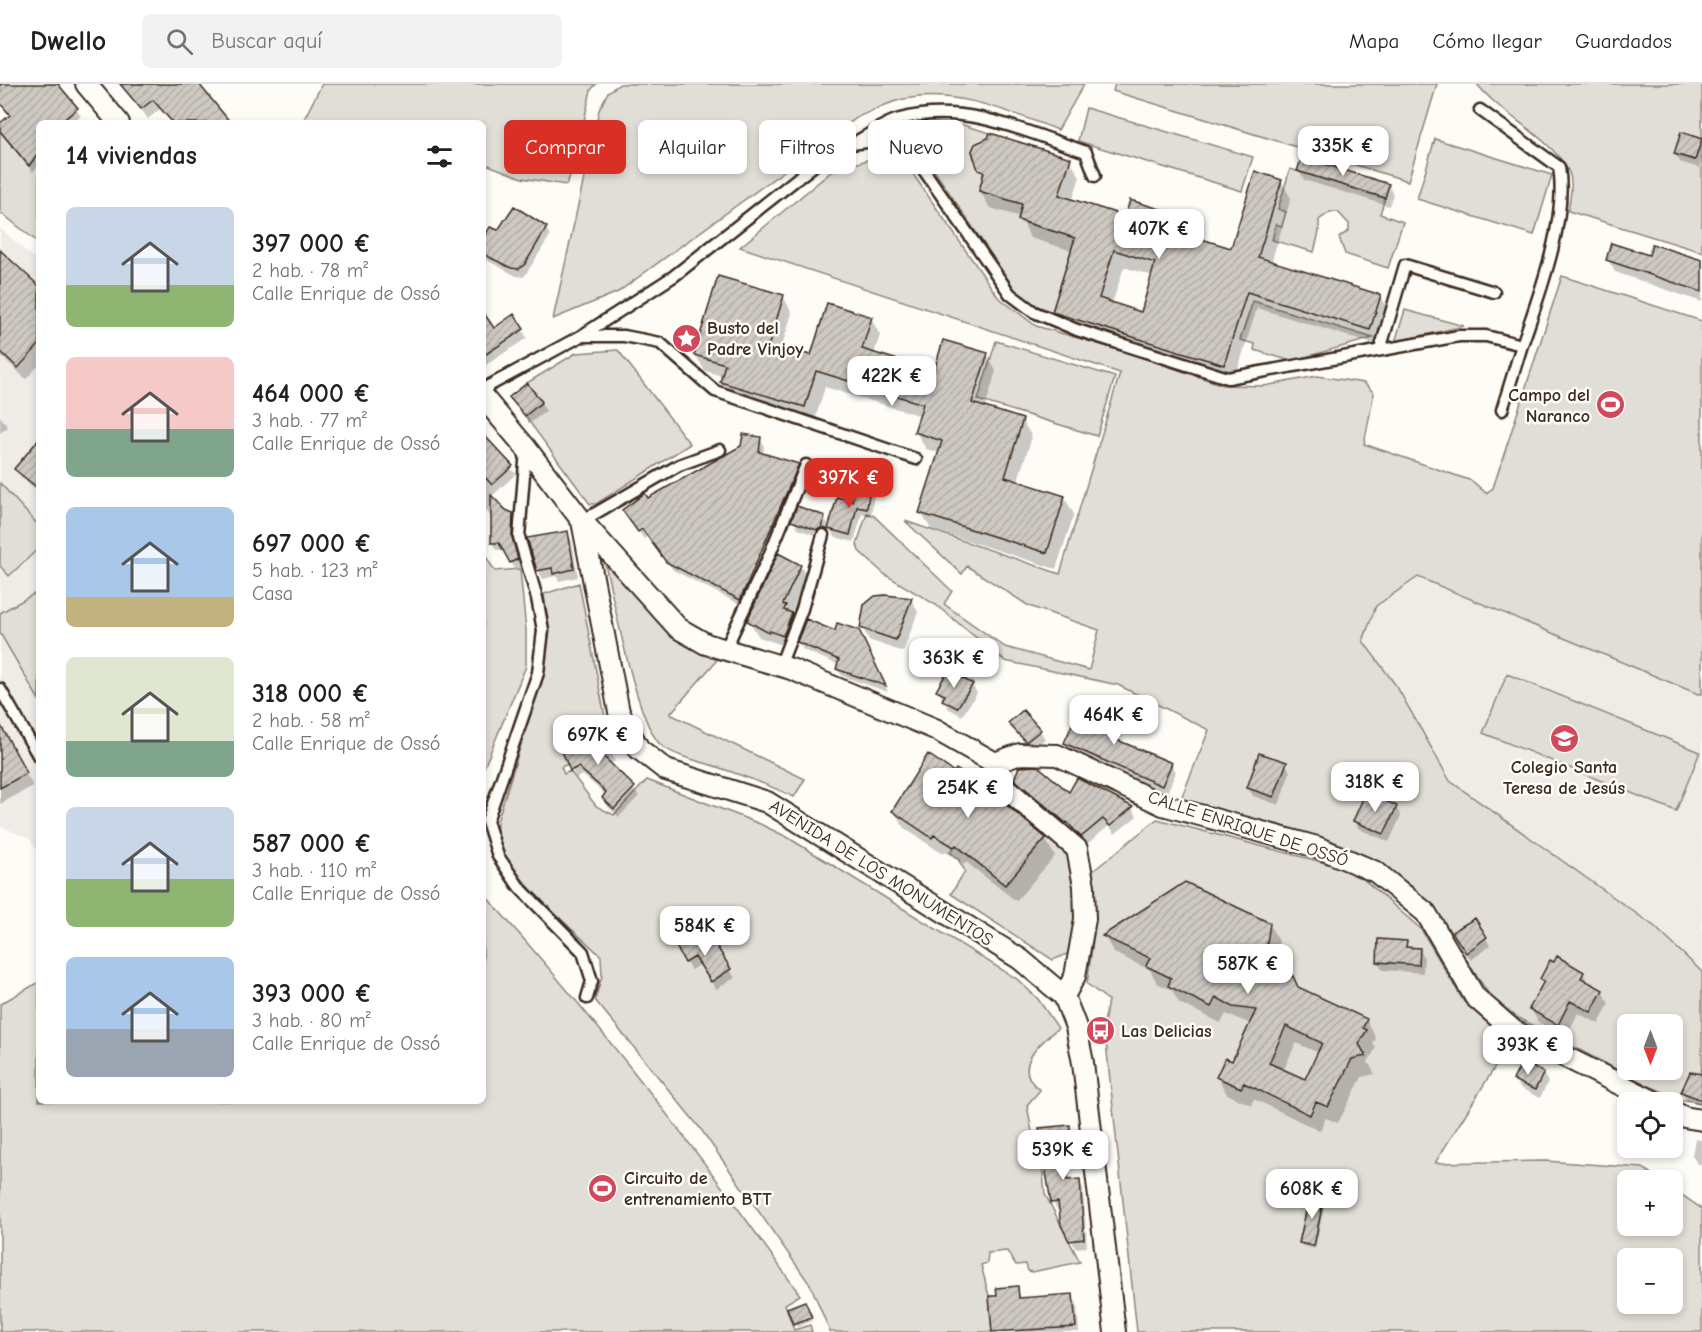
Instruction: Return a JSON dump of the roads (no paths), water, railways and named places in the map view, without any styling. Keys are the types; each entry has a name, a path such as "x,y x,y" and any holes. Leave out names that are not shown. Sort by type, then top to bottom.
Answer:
{"street":[{"path":"86,84 116,120"},
{"name":"AVENIDA DE LOS MONUMENTOS","path":"486,401 582,521 619,712 639,749 666,770 767,802 1020,959 1065,996"},
{"path":"582,521 678,628 706,644 780,666 935,729 995,763 1002,785 1077,849 1084,885 1085,919 1075,976 1065,996 1076,1027 1083,1063 1115,1332"},
{"name":"CALLE ENRIQUE DE OSSÓ","path":"995,763 1020,754 1057,755 1163,806 1317,847 1376,872 1426,913 1475,997 1514,1031 1635,1092"},
{"path":"1683,1116 1702,1120"}],"lane":[{"path":"1480,110 1559,167 1562,185 1548,267 1502,410"},
{"path":"856,141 897,119 938,111 972,115 1086,152 1095,176"},
{"path":"856,143 883,140 914,156 1010,294 1034,312 1077,330 1228,378 1459,336 1486,336 1522,345"},
{"path":"486,387 581,336 674,276 803,174"},
{"path":"1380,350 1405,265 1494,291"},
{"path":"581,336 624,336 660,343 715,391 916,459"},
{"path":"526,448 519,537 537,598 543,630 538,673 487,821 498,856 519,886 583,952 592,981 587,998"},
{"path":"582,521 651,479 679,465 720,450"},
{"path":"725,650 765,564 806,465"},
{"path":"780,666 802,609 823,535"},
{"path":"0,689 36,752"}],"place":[{"name":"Busto del Padre Vinjoy","path":"686,338"},
{"name":"Campo del Naranco","path":"1611,405"},
{"name":"Colegio Santa Teresa de Jesús","path":"1564,738"},
{"name":"Las Delicias","path":"1100,1031"},
{"name":"Circuito de entrenamiento BTT","path":"603,1188"}]}
